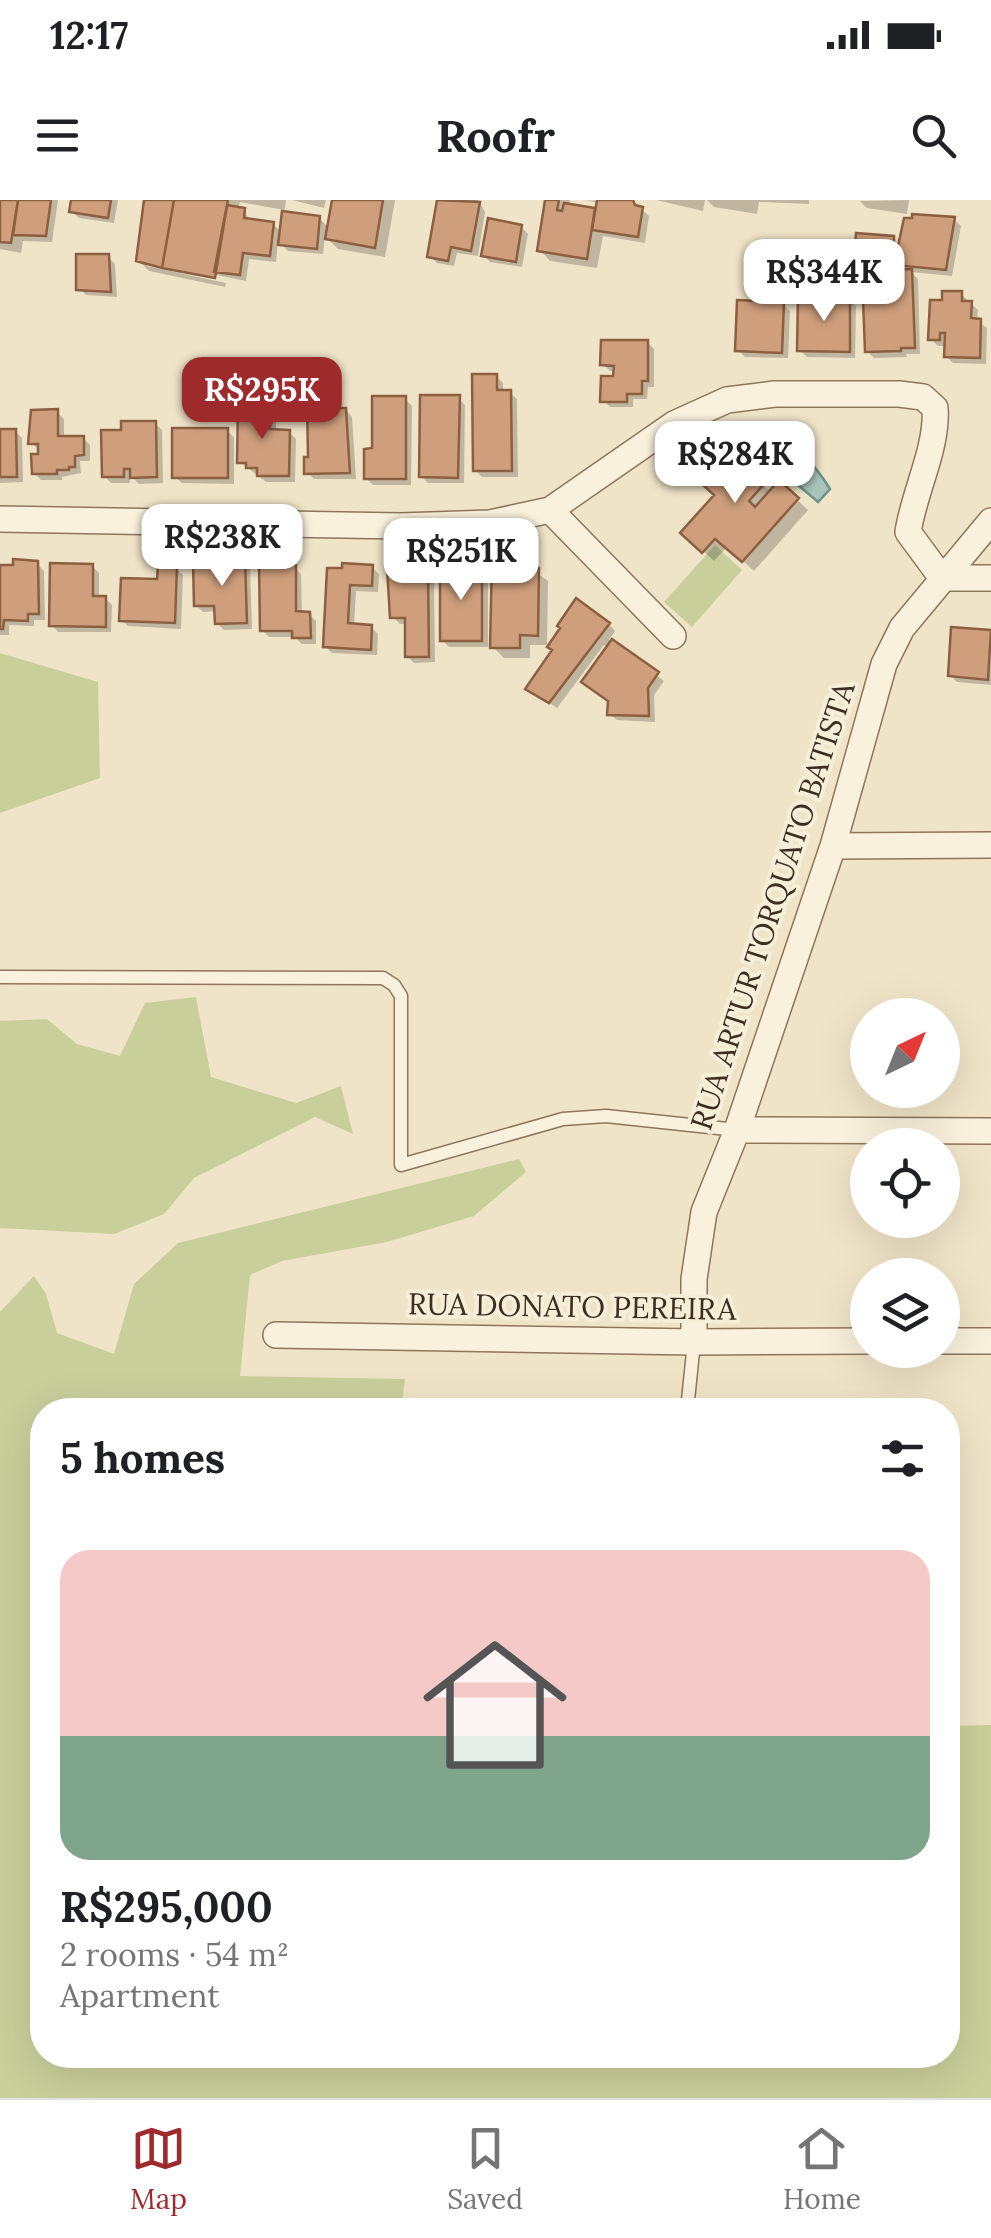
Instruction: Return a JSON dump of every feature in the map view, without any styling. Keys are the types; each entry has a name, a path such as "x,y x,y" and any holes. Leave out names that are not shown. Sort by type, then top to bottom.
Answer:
{"street":[{"path":"0,519 490,524 550,510 674,424 728,400 775,394 900,394 923,397 935,408 937,426 913,500 908,532 942,578 991,578"},
{"path":"550,510 673,636"},
{"name":"RUA ARTUR TORQUATO BATISTA","path":"694,1342 694,1280 704,1212 833,846 884,664 902,628 991,522"},
{"path":"833,846 991,846"},
{"path":"736,1130 991,1131"},
{"name":"RUA DONATO PEREIRA","path":"276,1334 850,1341"},
{"path":"960,1341 991,1341"}],"lane":[{"path":"0,977 384,978 402,996 401,1165 563,1119 606,1116 736,1130"},
{"path":"688,1398 694,1342"}],"green space":[{"path":"715,545 742,570 692,627 664,602"},
{"path":"0,653 98,682 100,778 0,813"},
{"path":"196,997 211,1077 296,1103 341,1086 353,1134 315,1117 194,1178 164,1214 114,1234 0,1228 0,1021 47,1019 77,1044 120,1056 145,1003"},
{"path":"519,1159 526,1172 474,1216 387,1242 282,1261 250,1275 240,1376 405,1379 403,1398 30,1398 30,2068 960,2068 960,1726 991,1725 991,2098 0,2098 0,1312 34,1276 46,1294 57,1333 114,1354 134,1284 178,1243"}],"water":[{"path":"762,432 793,447 817,470 830,489 818,502 751,445"}],"building":[{"path":"0,200 18,200 11,243 0,242"},
{"path":"18,200 51,200 46,236 13,235"},
{"path":"71,200 111,200 108,218 69,212"},
{"path":"144,200 174,200 162,268 136,261"},
{"path":"174,200 228,200 215,278 162,268"},
{"path":"332,200 383,200 375,248 325,239"},
{"path":"437,200 480,202 471,251 451,247 448,261 427,257"},
{"path":"545,200 559,200 557,210 562,211 564,203 595,208 587,259 537,251"},
{"path":"597,200 633,200 643,207 638,237 592,230"},
{"path":"227,205 245,208 244,218 274,222 270,256 243,253 240,275 214,272"},
{"path":"282,211 320,216 317,249 278,245"},
{"path":"912,214 955,217 946,270 894,265 904,218 912,218"},
{"path":"488,218 522,225 516,262 481,256"},
{"path":"856,233 894,236 894,265 854,259"},
{"path":"76,254 109,254 111,292 76,290"},
{"path":"912,269 915,348 865,352 863,299 886,299 885,270"},
{"path":"942,291 962,291 962,301 972,301 971,318 981,319 980,358 944,357 945,333 940,333 940,340 928,340 930,300 942,300"},
{"path":"798,296 850,296 850,352 797,351"},
{"path":"737,300 784,302 782,353 735,351"},
{"path":"601,340 648,340 648,381 642,381 642,394 627,394 627,402 600,402 601,376 613,376 614,366 600,365"},
{"path":"472,374 497,374 497,390 511,390 512,471 473,471"},
{"path":"420,395 460,395 458,478 419,477"},
{"path":"372,396 406,396 406,479 364,479 364,449 372,448"},
{"path":"238,404 271,404 270,429 290,430 289,476 257,476 257,468 237,463"},
{"path":"329,404 329,408 346,408 350,473 304,474 304,457 308,457 307,405"},
{"path":"58,409 58,436 84,436 84,455 75,456 75,467 69,470 32,474 31,454 38,454 38,444 28,444 31,410"},
{"path":"121,421 156,421 157,477 130,478 130,469 124,469 124,477 102,477 101,430 121,430"},
{"path":"172,428 228,428 228,478 172,478"},
{"path":"0,429 16,429 17,477 0,477"},
{"path":"720,443 765,483 749,501 755,507 779,480 799,498 742,562 715,539 702,553 680,533 714,495 692,475"},
{"path":"224,558 245,558 247,623 215,624 214,606 194,606 193,562 225,561"},
{"path":"13,559 38,561 39,614 28,614 28,621 4,620 0,629 0,565 13,565"},
{"path":"492,559 523,559 523,568 539,568 538,636 520,635 520,648 490,648"},
{"path":"50,563 93,564 93,596 106,596 106,627 49,626"},
{"path":"259,563 296,565 296,611 310,612 311,638 292,638 292,631 260,631"},
{"path":"342,563 373,565 372,586 350,585 348,623 372,625 371,650 323,647 327,568 342,568"},
{"path":"158,565 177,565 175,623 119,621 121,578 157,579"},
{"path":"440,565 482,566 482,641 440,641"},
{"path":"387,567 428,571 429,657 405,657 405,618 390,618"},
{"path":"576,598 610,623 549,703 525,689 552,650 547,647"},
{"path":"951,627 991,630 988,680 948,676"},
{"path":"612,639 659,672 648,688 649,716 607,715 608,701 581,682"}]}
